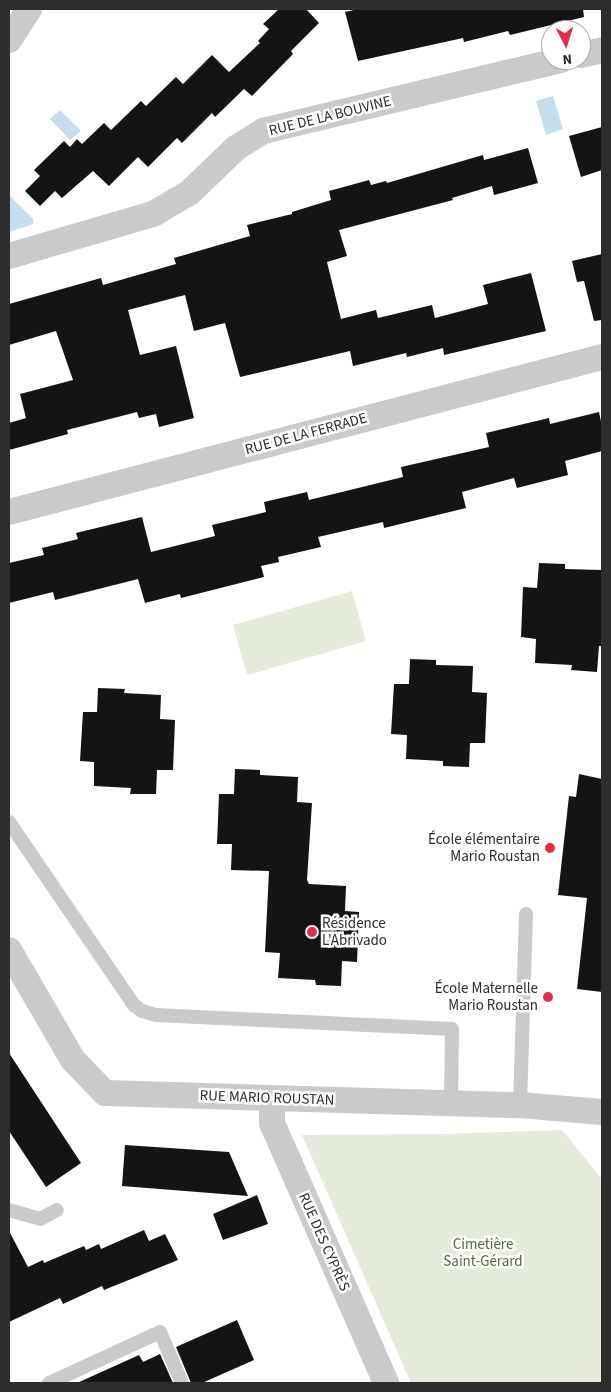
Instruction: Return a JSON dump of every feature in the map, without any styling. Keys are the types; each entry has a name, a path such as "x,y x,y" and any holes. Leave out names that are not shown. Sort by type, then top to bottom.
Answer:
{"street":[{"name":"RUE DE LA BOUVINE","path":"9,256 153,214 189,193 236,148 263,132 541,65"},
{"name":"RUE DE LA FERRADE","path":"9,512 602,357"},
{"name":"RUE MARIO ROUSTAN","path":"9,950 73,1060 105,1093 520,1105 602,1112"},
{"name":"RUE DES CYPRÈS","path":"272,1099 272,1124 386,1383"}],"lane":[{"path":"9,822 134,1005 142,1012 156,1015 452,1029 451,1104"},
{"path":"520,1105 526,914"},
{"path":"9,1210 40,1219 57,1210"},
{"path":"49,1383 160,1332 182,1383"}],"green space":[{"path":"352,591 366,641 247,675 233,625"},
{"name":"Cimetière Saint-Gérard","path":"562,1130 602,1179 602,1383 411,1383 302,1135 442,1134"}],"water":[{"path":"553,96 563,129 546,135 536,101"},
{"path":"60,110 81,131 70,140 50,119"},
{"path":"9,195 33,219 33,224 9,232"}],"building":[{"path":"279,9 306,9 319,23 291,51 293,54 252,96 244,89 215,117 212,113 182,143 177,138 148,167 138,157 109,186 93,171 62,198 55,191 40,206 25,191 40,176 34,170 64,141 70,147 77,139 82,144 104,123 111,130 141,101 146,106 176,77 183,84 212,55 229,72 260,43 258,41 269,29 263,24"},
{"path":"358,9 583,9 584,17 572,20 541,20 541,27 510,35 508,31 464,42 463,38 358,61 345,12"},
{"path":"602,127 602,170 581,177 569,136"},
{"path":"528,148 538,183 494,195 492,186 452,198 453,200 339,230 347,256 327,262 341,319 376,310 378,318 432,305 435,318 488,304 483,285 531,273 546,331 444,355 443,348 407,357 406,353 353,366 350,351 240,377 225,323 194,331 185,295 128,310 140,355 176,346 194,418 159,427 156,414 139,418 137,412 67,430 68,434 9,450 9,423 26,418 20,394 73,380 56,331 9,345 9,304 101,278 103,285 176,264 174,258 250,236 247,225 292,214 292,212 331,200 329,191 369,180 371,185 386,181 387,183 483,155 484,160"},
{"path":"602,254 602,320 594,321 584,281 577,282 572,261"},
{"path":"599,412 602,426 602,451 565,461 568,475 517,488 514,478 462,492 466,508 384,528 383,522 318,537 321,547 278,557 279,562 261,566 264,577 181,598 180,594 145,603 138,579 55,600 53,592 9,603 9,563 44,555 42,548 78,539 76,533 142,517 151,552 215,536 212,525 266,512 264,502 307,492 309,500 403,477 401,467 489,447 486,433 549,418 550,424"},
{"path":"539,563 565,564 565,569 602,570 602,646 599,646 597,672 571,670 572,665 535,663 536,639 521,637 523,587 537,588"},
{"path":"410,659 436,660 436,665 473,666 472,692 487,693 485,743 470,743 469,767 443,766 443,761 406,759 407,735 391,734 394,684 409,684"},
{"path":"98,688 125,689 124,693 161,695 160,719 175,720 173,770 157,770 156,794 130,794 131,788 94,786 94,762 80,761 83,712 97,712"},
{"path":"235,769 260,770 260,775 298,777 297,802 312,803 307,880 309,884 346,886 345,911 359,912 357,962 342,961 341,986 316,985 315,980 278,978 280,953 265,952 269,871 231,870 232,844 217,844 219,794 234,794"},
{"path":"579,774 602,779 602,992 577,989 587,898 558,895 569,796 576,797"},
{"path":"9,1053 81,1163 46,1187 9,1131"},
{"path":"125,1145 229,1152 248,1196 122,1186"},
{"path":"257,1195 268,1224 223,1240 213,1214"},
{"path":"144,1230 149,1241 165,1234 178,1260 104,1290 102,1286 63,1304 60,1298 9,1322 9,1231 28,1267 43,1260 44,1263 84,1246 86,1250 99,1244 101,1249"},
{"path":"237,1320 254,1360 202,1383 191,1383 176,1347"},
{"path":"160,1354 173,1383 77,1383 139,1355 143,1362"}],"place":[{"name":"École élémentaire Mario Roustan","path":"550,848"},
{"name":"Résidence L'Abrivado","path":"312,932"},
{"name":"École Maternelle Mario Roustan","path":"548,997"}]}
